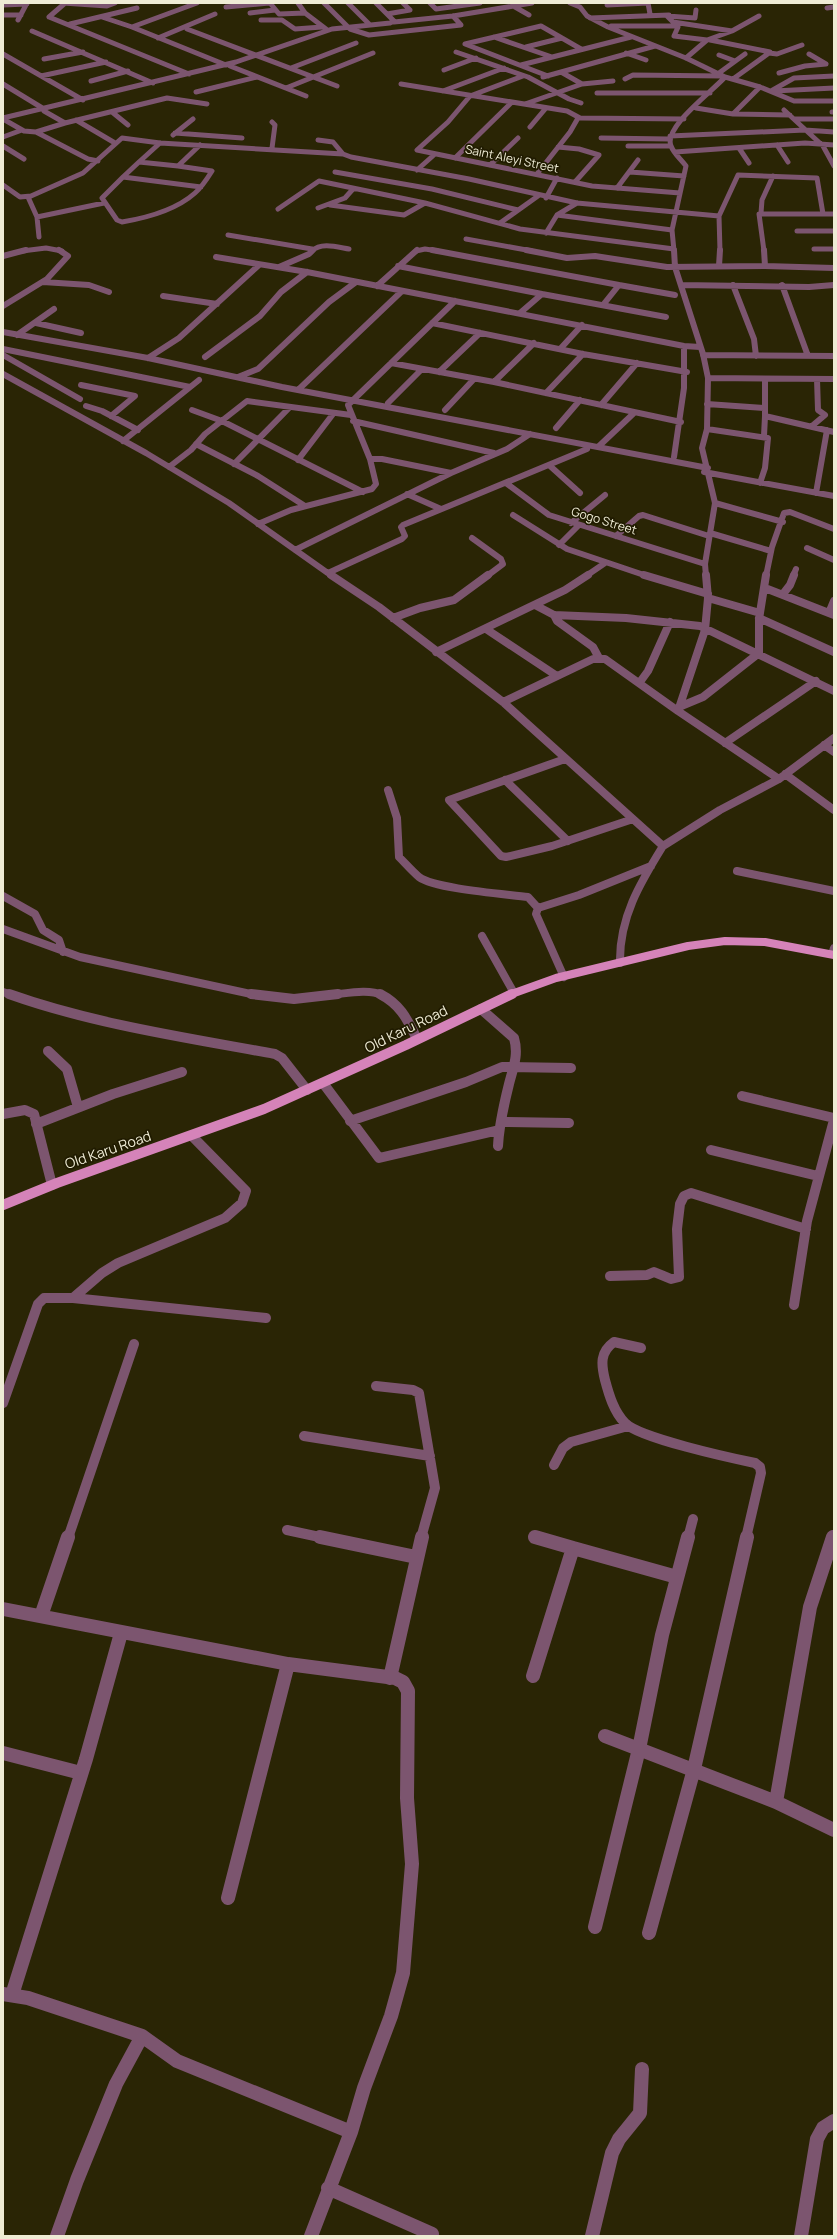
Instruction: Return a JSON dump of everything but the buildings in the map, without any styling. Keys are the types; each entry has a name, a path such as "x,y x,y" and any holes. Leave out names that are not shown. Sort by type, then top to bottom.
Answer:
{"main road":[{"name":"Old Karu Road","path":"3,1205 52,1185 264,1109 323,1083 514,993 564,977 701,944 725,941 765,942 833,952"}],"street":[{"path":"115,3 107,6 63,3 62,7 48,16 189,74"},
{"path":"132,27 197,3"},
{"path":"226,7 269,3 281,15 305,13"},
{"path":"298,3 305,13 322,28"},
{"path":"324,3 350,29 372,34 461,25 453,16"},
{"path":"348,3 370,25"},
{"path":"378,3 376,3 394,22"},
{"path":"386,14 410,10 403,3"},
{"path":"430,3 436,9 480,3"},
{"path":"44,110 228,65 291,46 330,30 347,26 453,16 532,3"},
{"path":"570,3 580,7 590,18 605,26 631,37 660,46 733,79 760,87 798,102 834,101"},
{"path":"608,5 648,3 650,14"},
{"path":"3,6 27,4"},
{"path":"18,20 27,4"},
{"path":"515,7 529,15"},
{"path":"827,8 834,7"},
{"path":"70,24 137,8"},
{"path":"250,13 276,10"},
{"path":"590,18 650,14 669,14 695,18 696,10"},
{"path":"3,14 21,15"},
{"path":"158,38 215,14"},
{"path":"669,14 667,16 677,26"},
{"path":"686,58 708,40 732,31 759,16"},
{"path":"102,17 132,27 306,96"},
{"path":"261,20 282,20 295,29 322,28 330,30"},
{"path":"673,22 732,31"},
{"path":"548,76 465,44 541,26 581,49"},
{"path":"605,26 677,26"},
{"path":"670,41 674,36 677,26"},
{"path":"187,29 337,86"},
{"path":"32,31 153,82"},
{"path":"494,36 552,57"},
{"path":"674,36 708,40 777,54 802,45"},
{"path":"521,65 631,37"},
{"path":"526,47 562,38"},
{"path":"291,68 356,42"},
{"path":"534,80 626,53 660,46"},
{"path":"44,59 83,52"},
{"path":"456,52 534,80 569,99 581,103"},
{"path":"733,79 770,52"},
{"path":"286,88 373,53"},
{"path":"626,53 646,60"},
{"path":"3,54 83,100"},
{"path":"679,709 705,627 708,596 705,564 715,503 709,471 702,448 706,429 708,378 703,356 675,266 672,230 686,166 670,146 669,137 684,119 710,93 723,75 745,54"},
{"path":"779,73 805,66 828,66 809,54"},
{"path":"719,55 736,61"},
{"path":"444,70 476,58"},
{"path":"41,76 106,62"},
{"path":"442,91 504,68"},
{"path":"3,119 146,85 153,82 209,70"},
{"path":"91,82 128,72"},
{"path":"561,72 582,84"},
{"path":"625,78 640,75 723,75"},
{"path":"470,96 523,76"},
{"path":"771,91 794,78 834,76"},
{"path":"196,92 257,77"},
{"path":"523,104 582,84 613,81"},
{"path":"3,84 65,123"},
{"path":"401,84 567,111 578,118 684,119"},
{"path":"733,114 760,87"},
{"path":"771,91 834,88"},
{"path":"597,93 710,93"},
{"name":"Saint Aleyi Street","path":"470,96 448,122 417,149 435,154 575,182 617,188 680,193"},
{"path":"36,132 76,120 169,98 208,104"},
{"path":"455,158 511,103"},
{"path":"530,127 546,108"},
{"path":"696,108 733,114 834,119"},
{"path":"784,110 819,143 831,158 834,166"},
{"path":"112,112 128,125"},
{"path":"537,174 570,132 578,118"},
{"path":"3,119 22,130 36,132 88,159 98,161"},
{"path":"139,162 211,170 201,186 190,196 155,213 126,221 117,220 104,203 102,198 104,195 139,162 161,143 193,119"},
{"path":"76,120 115,144"},
{"path":"272,122 275,125 272,148"},
{"path":"3,137 22,130"},
{"path":"600,138 669,137 805,130 834,132"},
{"path":"175,133 242,138"},
{"path":"3,185 20,197 28,196 83,173 98,161 120,138 125,137 161,143 272,148 343,154 468,179 546,198 577,203 719,216"},
{"path":"490,165 518,138"},
{"path":"318,140 334,142 343,154"},
{"path":"675,152 819,143 834,145"},
{"path":"178,166 200,145"},
{"path":"777,145 788,162"},
{"path":"3,146 24,159"},
{"path":"628,146 670,146"},
{"path":"558,147 578,149 599,155 575,182"},
{"path":"739,148 749,163"},
{"path":"334,183 336,177 336,166 343,154"},
{"path":"417,170 435,154"},
{"path":"617,188 638,160"},
{"path":"336,166 518,210"},
{"path":"630,172 684,176"},
{"path":"719,266 721,244 719,216 738,175 816,178 823,206 823,214"},
{"path":"765,266 762,226 759,214 761,213 762,200 773,176"},
{"path":"123,177 201,186"},
{"path":"546,198 557,178"},
{"path":"278,209 292,201 319,181 334,183 353,190 424,203 500,223 546,233 674,249"},
{"path":"318,208 330,205 345,198 353,190"},
{"path":"28,196 37,217 39,237"},
{"path":"500,223 538,196"},
{"path":"37,217 104,203"},
{"path":"330,205 404,215 409,214 416,207 424,203"},
{"path":"546,233 557,216 577,203"},
{"path":"761,213 834,214"},
{"path":"557,216 672,230"},
{"path":"797,231 834,231"},
{"path":"228,235 312,249 329,245 349,250"},
{"path":"466,239 568,258 595,256 675,266 834,268"},
{"path":"3,256 44,249 57,250 68,254 68,257 56,272 43,282 3,306"},
{"path":"279,268 309,254 312,249"},
{"path":"377,286 417,250 425,249 674,295"},
{"path":"814,249 834,249"},
{"path":"216,257 307,272 684,346 700,347"},
{"path":"148,358 179,338 259,265"},
{"path":"398,266 666,317"},
{"path":"206,358 260,316 281,292 307,272"},
{"path":"43,282 60,281 100,287 109,292"},
{"path":"236,377 258,369 329,302 356,282"},
{"path":"681,284 834,285"},
{"path":"603,305 619,285"},
{"path":"732,285 754,339 756,356"},
{"path":"782,285 808,356"},
{"path":"298,390 402,291"},
{"path":"520,313 542,294"},
{"path":"163,296 216,304"},
{"path":"258,524 291,510 372,489 376,484 370,459 352,418 348,405 425,332 432,323 455,301"},
{"path":"17,335 54,309"},
{"path":"36,323 81,333"},
{"path":"432,323 561,348 583,354 687,372"},
{"path":"561,348 582,326"},
{"path":"3,332 148,358 298,390 355,400 709,471 760,483 834,496"},
{"path":"438,372 480,333"},
{"path":"494,382 534,343"},
{"path":"674,456 681,422 687,372 684,346"},
{"path":"3,349 190,387"},
{"path":"546,393 583,354"},
{"path":"3,355 80,399"},
{"path":"703,356 834,356"},
{"path":"391,363 494,382 681,422"},
{"path":"600,405 637,363"},
{"path":"388,403 422,368"},
{"path":"3,374 169,467 229,503 328,572 392,618 503,702 565,760 664,846"},
{"path":"708,378 765,380 834,379"},
{"path":"445,410 474,379"},
{"path":"812,426 825,415 818,410 817,379"},
{"path":"124,442 199,380"},
{"path":"764,436 765,380"},
{"path":"81,384 135,396 111,416"},
{"path":"556,428 580,400"},
{"path":"169,467 196,444 201,437 247,401 333,414 494,453"},
{"path":"707,404 765,408"},
{"path":"86,406 111,416 138,430"},
{"path":"234,464 289,408"},
{"path":"192,410 222,421 257,440 363,492"},
{"path":"328,572 402,539 405,536 401,527 403,524 593,448 634,413"},
{"path":"298,460 333,414"},
{"path":"765,416 831,431 816,493"},
{"path":"706,429 764,436 769,439 760,483"},
{"path":"295,550 451,472 507,448 527,435"},
{"path":"196,444 258,476 305,506"},
{"path":"370,459 386,459 451,472"},
{"path":"549,465 580,493"},
{"name":"Gogo Street","path":"506,483 547,514 570,523 705,564"},
{"path":"408,494 441,509"},
{"path":"570,523 605,495"},
{"path":"715,503 783,522"},
{"path":"760,653 760,616 771,551 783,522 784,513 790,512 834,529"},
{"path":"513,515 559,545 605,563 708,596 760,616 834,652"},
{"path":"616,536 639,516 644,515 771,551"},
{"path":"559,545 579,525"},
{"path":"392,618 420,608 454,600 503,564 501,559 472,538"},
{"path":"807,548 834,560"},
{"path":"436,652 565,590 605,563"},
{"path":"783,594 790,585 796,569"},
{"path":"765,588 832,614 834,601"},
{"path":"535,605 554,615 670,622 705,627 834,690"},
{"path":"554,615 557,621 593,647 599,658"},
{"path":"640,682 651,666 670,622"},
{"path":"486,629 557,676"},
{"path":"679,709 703,697 760,653"},
{"path":"503,702 593,659 605,659 679,709 725,743 782,776 834,810"},
{"path":"725,743 816,681"},
{"path":"620,963 619,949 622,931 641,881 664,846 720,810 782,776 834,738"},
{"path":"824,746 834,752"},
{"path":"565,760 448,800 501,856 511,858 633,820"},
{"path":"505,780 568,841"},
{"path":"388,790 397,818 399,857 419,877 432,882 476,891 528,897 538,908"},
{"path":"538,908 579,895 651,866"},
{"path":"737,871 834,891"},
{"path":"3,896 35,914 43,930 59,940 63,952"},
{"path":"538,908 536,914 564,977"},
{"path":"3,929 63,952 103,963 278,999 363,992 377,993 393,1001 406,1018 417,1039"},
{"path":"482,936 514,993"},
{"path":"3,992 37,1004 104,1020 185,1038 275,1054 282,1058 307,1090"},
{"path":"481,1009 514,1038 516,1045 514,1067 498,1146"},
{"path":"48,1051 62,1060 69,1070 78,1107"},
{"path":"350,1121 466,1082 494,1069 514,1067 571,1068"},
{"path":"36,1124 78,1107 182,1072"},
{"path":"323,1083 379,1158 501,1126 569,1123"},
{"path":"742,1096 834,1119 818,1176 806,1229 794,1305"},
{"path":"3,1114 30,1111 34,1114 52,1185"},
{"path":"73,1298 102,1273 118,1264 225,1218 234,1212 245,1198 246,1191 192,1136"},
{"path":"711,1150 818,1176"},
{"path":"610,1276 647,1275 654,1272 671,1279 679,1277 676,1218 683,1195 686,1193 691,1193 806,1229"},
{"path":"3,1403 38,1304 44,1298 73,1298 266,1318"},
{"path":"642,1348 614,1342 605,1348 602,1356 602,1368 605,1381 618,1416 628,1426 649,1434 755,1463 760,1467 761,1473 694,1769 649,1934"},
{"path":"41,1616 134,1344"},
{"path":"376,1386 413,1390 420,1393 435,1488 416,1557 390,1678"},
{"path":"554,1465 563,1448 571,1442 628,1426"},
{"path":"304,1436 430,1456"},
{"path":"595,1927 639,1749 662,1635 693,1519"},
{"path":"287,1530 416,1557"},
{"path":"776,1802 810,1607 834,1535"},
{"path":"535,1537 677,1577"},
{"path":"533,1676 573,1548"},
{"path":"3,1609 121,1633 288,1664 390,1678 403,1682 408,1691 407,1798 412,1864 403,1973 391,2016 364,2088 351,2132 328,2188 311,2236"},
{"path":"121,1633 81,1774 8,1994 28,1998 142,2036 177,2061 351,2132"},
{"path":"228,1898 288,1664"},
{"path":"605,1736 694,1769 776,1802 834,1830"},
{"path":"3,1753 81,1774"},
{"path":"57,2236 116,2084 142,2036"},
{"path":"592,2236 612,2153 619,2139 640,2113 642,2069"},
{"path":"801,2236 817,2139 821,2129 828,2123 834,2121"},
{"path":"328,2188 432,2234"}]}
